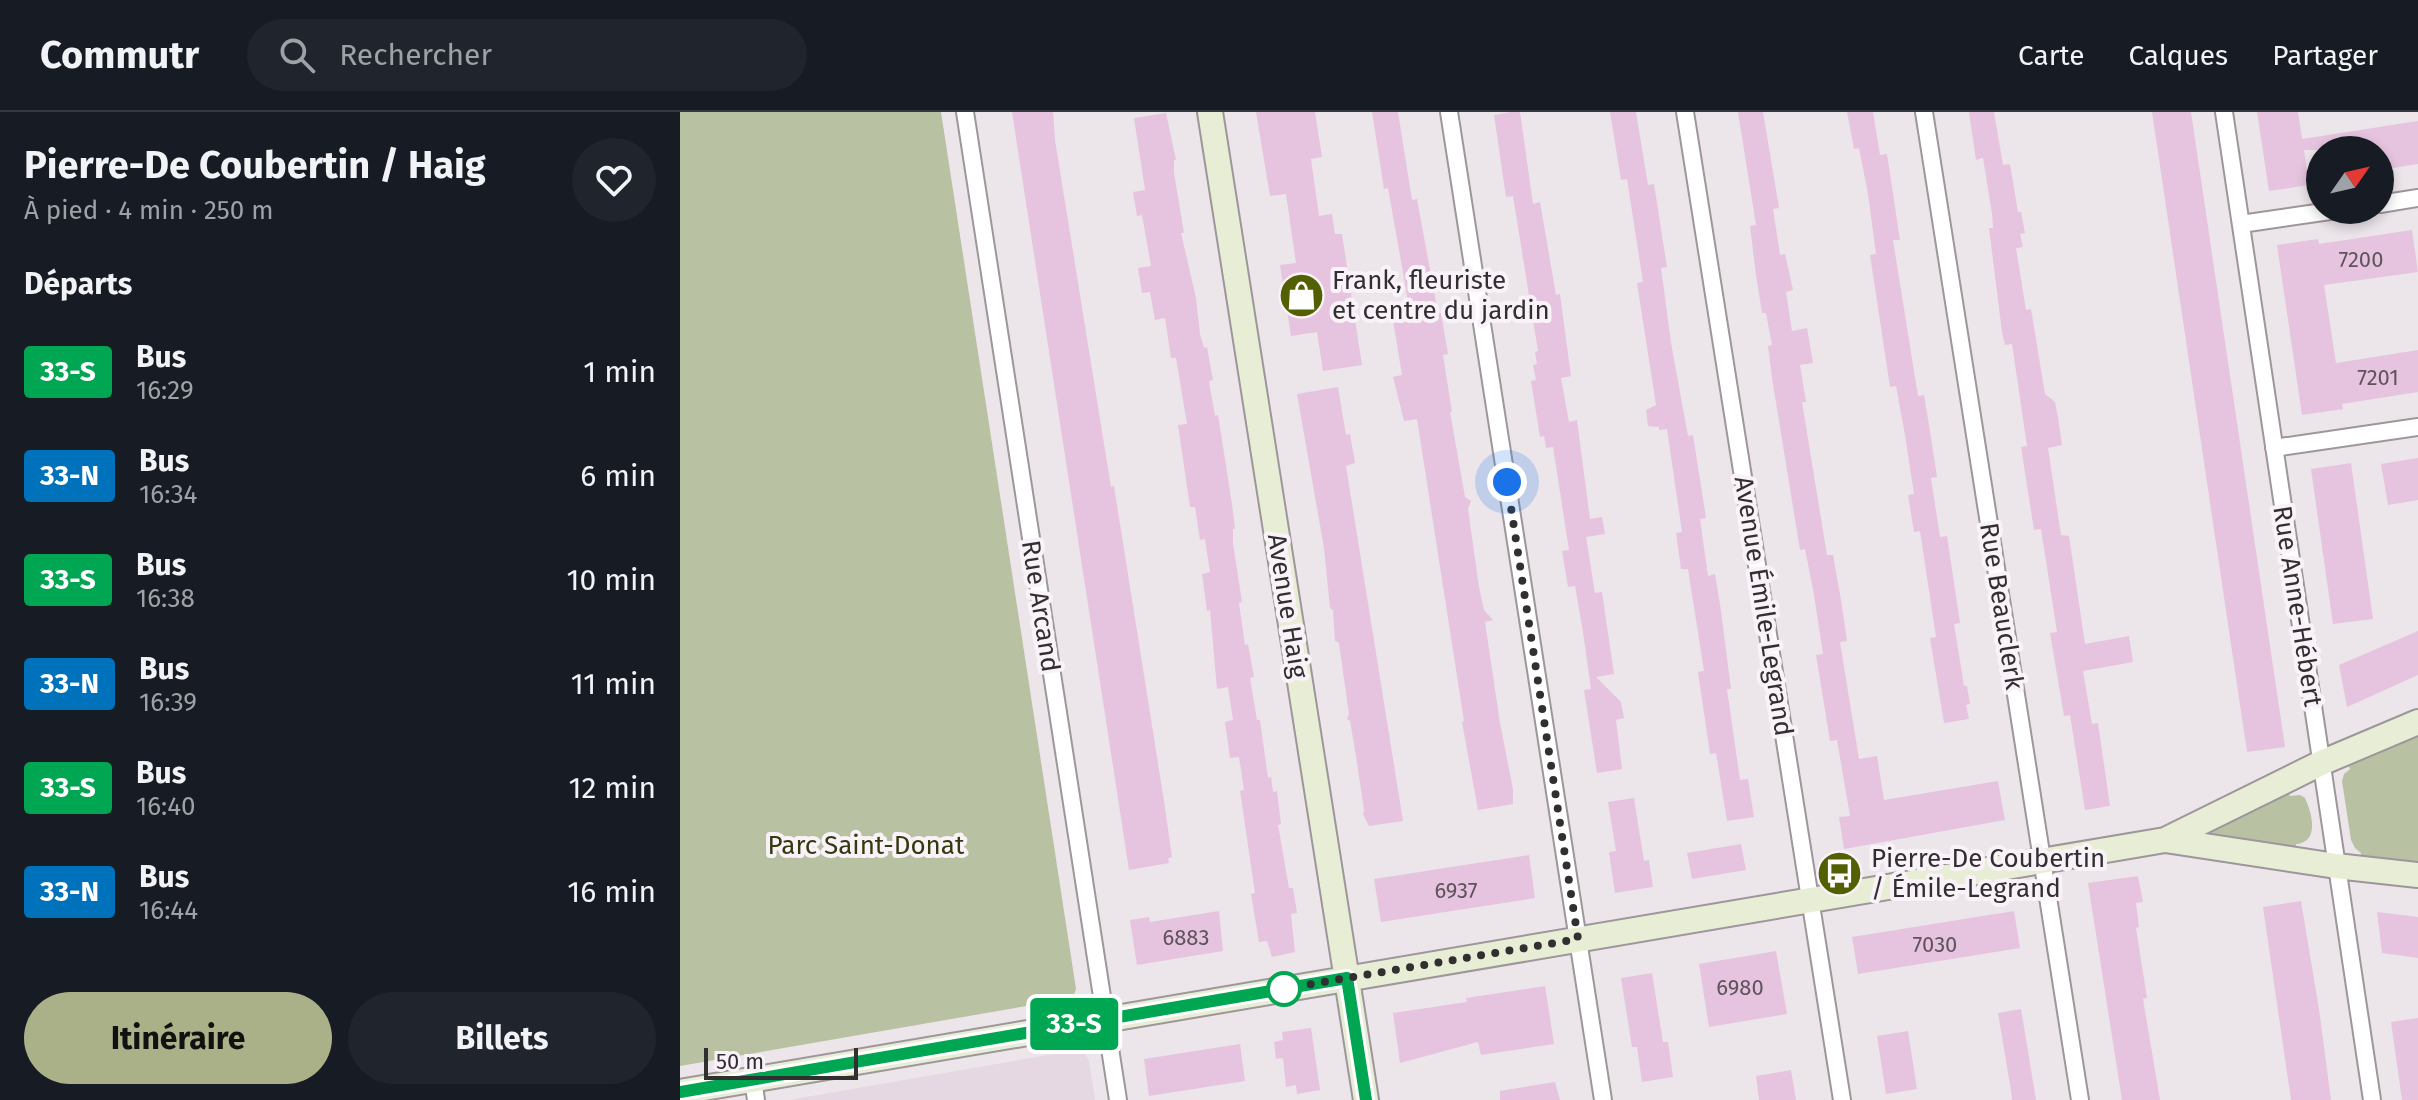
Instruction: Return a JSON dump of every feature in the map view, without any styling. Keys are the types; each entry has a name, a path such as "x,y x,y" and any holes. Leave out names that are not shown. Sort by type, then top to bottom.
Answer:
{"street":[{"name":"Rue Arcand","path":"965,112 1118,1100"},
{"name":"Avenue Haig","path":"1210,112 1366,1100"},
{"path":"1449,112 1603,1100"},
{"name":"Avenue Émile-Legrand","path":"1685,112 1842,1100"},
{"name":"Rue Beauclerk","path":"1924,112 2080,1100"},
{"name":"Rue Anne-Hébert","path":"2224,112 2372,1100"},
{"path":"2394,202 2418,198"},
{"path":"2241,224 2306,215"},
{"path":"2274,448 2418,427"},
{"path":"680,1092 754,1090 1106,1019 2165,840 2321,763 2418,722"},
{"path":"2165,840 2418,875"}],"shaded area":[{"path":"1077,1050 1089,1061 1095,1100 789,1100"}],"green space":[{"name":"Parc Saint-Donat","path":"680,112 941,112 1076,989 1073,998 680,1066"},
{"path":"2418,735 2418,863 2361,856 2351,840 2342,781 2350,769 2348,765"},
{"path":"2288,792 2290,796 2305,798 2312,819 2309,838 2296,844 2296,848 2196,837"}],"building":[{"path":"1012,112 1053,112 1055,140 1164,801 1172,857 1168,858 1169,863 1129,870"},
{"path":"1256,112 1315,112 1322,157 1311,159 1319,216 1332,214 1335,234 1342,234 1362,365 1323,371 1317,332 1291,336 1280,265 1296,263 1286,194 1270,196"},
{"path":"1372,112 1398,112 1412,200 1417,199 1438,313 1441,313 1448,354 1443,355 1450,412 1465,497 1471,501 1468,509 1479,587 1484,610 1493,620 1485,622 1513,804 1478,810 1417,419 1404,421 1393,377 1402,375 1393,320 1411,318 1388,188 1384,189"},
{"path":"1520,112 1533,204 1540,202 1556,295 1560,294 1571,376 1561,378 1569,422 1577,420 1590,519 1602,517 1605,534 1586,537 1595,593 1602,592 1614,674 1596,677 1621,702 1624,718 1616,720 1622,769 1597,773 1584,690 1591,689 1583,632 1575,586 1568,587 1562,551 1569,550 1553,447 1546,448 1544,436 1540,437 1531,381 1536,380 1533,365 1537,364 1535,352 1538,351 1513,196 1506,197 1494,115"},
{"path":"1610,112 1636,112 1648,185 1654,184 1667,267 1661,268 1671,343 1688,436 1693,435 1706,518 1700,519 1708,576 1715,574 1721,611 1731,689 1727,689 1740,780 1748,779 1754,817 1727,821 1716,753 1710,754 1698,672 1704,671 1688,569 1681,569 1676,533 1682,532 1667,429 1648,426 1646,410 1656,405 1637,283 1643,282 1627,179 1621,180"},
{"path":"1738,112 1763,112 1779,208 1773,209 1780,255 1785,254 1793,290 1786,292 1792,331 1807,328 1813,363 1800,365 1806,402 1802,402 1827,555 1833,555 1841,600 1847,641 1840,642 1859,759 1877,756 1884,800 1998,781 2005,820 1844,849 1839,817 1850,816 1837,740 1830,741 1816,655 1823,654 1805,549 1800,550 1772,378 1768,346 1772,345 1766,313 1762,313 1756,275 1750,226 1756,225"},
{"path":"1847,112 1873,112 1880,155 1887,154 1900,240 1893,240 1918,396 1924,395 1930,431 1937,477 1931,478 1940,537 1947,536 1960,623 1954,624 1970,704 1966,705 1969,719 1944,723 1930,638 1936,637 1920,531 1914,532 1908,495 1914,494 1905,435 1896,386 1890,387 1870,255 1876,254 1868,194 1859,148 1854,149"},
{"path":"1969,112 1994,112 2003,165 2010,164 2018,212 2021,212 2025,233 2020,234 2023,247 2016,248 2026,310 2031,309 2045,394 2055,402 2058,417 2062,445 2048,448 2061,535 2069,536 2085,644 2129,636 2133,662 2083,671 2092,724 2098,723 2110,806 2085,810 2070,715 2064,716 2050,633 2057,632 2041,529 2034,530 2021,447 2027,446 2012,344 2005,345 2002,332 1989,228 1993,228 1992,214 1983,158 1976,160"},
{"path":"2152,112 2191,112 2285,747 2247,752"},
{"path":"2257,112 2298,112 2302,139 2306,138 2306,185 2269,191"},
{"path":"1166,113 1176,160 1174,173 1184,233 1181,233 1196,298 1200,334 1204,348 1207,347 1213,380 1209,381 1215,416 1218,415 1232,504 1233,544 1242,602 1239,603 1245,645 1248,644 1254,677 1250,678 1257,720 1260,720 1268,778 1271,777 1273,792 1277,791 1281,824 1278,825 1289,888 1293,888 1297,913 1291,914 1295,952 1272,957 1267,941 1259,942 1251,894 1255,893 1240,791 1244,790 1239,757 1230,758 1225,722 1233,720 1228,687 1217,689 1210,610 1207,611 1202,574 1210,572 1205,539 1200,540 1195,507 1190,507 1178,425 1187,424 1176,358 1171,358 1165,318 1155,320 1150,292 1142,293 1138,268 1151,266 1142,215 1137,216 1133,192 1145,190 1134,118"},
{"path":"2418,121 2418,164 2394,168 2394,136 2321,136"},
{"path":"2412,230 2418,272 2324,285 2336,363 2418,350 2418,392 2342,404 2343,409 2302,415 2277,245 2318,239 2319,244"},
{"path":"1338,387 1346,435 1350,434 1355,463 1346,466 1403,821 1369,826 1363,814 1356,756 1350,721 1347,719 1349,714 1339,643 1335,641 1324,548 1297,394"},
{"path":"2418,458 2418,500 2388,505 2381,464"},
{"path":"2351,463 2373,619 2333,624 2311,469"},
{"path":"2418,631 2418,675 2347,707 2339,665"},
{"path":"1634,798 1644,861 1649,860 1653,887 1615,893 1609,852 1616,851 1608,802"},
{"path":"1741,844 1746,870 1692,879 1687,853"},
{"path":"1529,855 1535,898 1381,922 1374,879"},
{"path":"2138,876 2143,902 2136,903 2139,927 2136,928 2147,998 2143,999 2160,1100 2122,1100 2088,883"},
{"path":"2301,901 2331,1100 2291,1100 2263,907"},
{"path":"1219,911 1223,951 1137,965 1130,920 1149,917 1150,922"},
{"path":"2014,911 2020,948 1858,974 1852,937"},
{"path":"2377,912 2418,917 2418,958 2382,953"},
{"path":"1776,951 1787,1014 1709,1027 1699,964"},
{"path":"1652,973 1663,1042 1668,1042 1673,1077 1642,1082 1637,1047 1632,1047 1621,978"},
{"path":"1545,986 1554,1044 1481,1055 1478,1042 1400,1063 1393,1013"},
{"path":"2021,1009 2036,1100 2012,1100 1998,1013"},
{"path":"2418,1018 2418,1100 2402,1100 2391,1022"},
{"path":"1311,1028 1320,1090 1297,1094 1296,1085 1286,1087 1283,1058 1276,1059 1274,1042 1283,1040 1282,1032"},
{"path":"1908,1031 1917,1089 1886,1094 1877,1036"},
{"path":"1240,1044 1245,1081 1149,1096 1144,1059"},
{"path":"1791,1070 1796,1100 1759,1100 1756,1076"},
{"path":"1555,1082 1560,1100 1500,1100 1500,1091"}],"bus line":[{"name":"33-S","path":"680,1092 1347,978 1366,1100"}],"place":[{"name":"Frank, fleuriste et centre du jardin","path":"1301,295"},
{"name":"Pierre-De Coubertin / Émile-Legrand","path":"1840,873"}],"route":[{"path":"1284,989 1276,990 1578,939 1507,482"}]}
